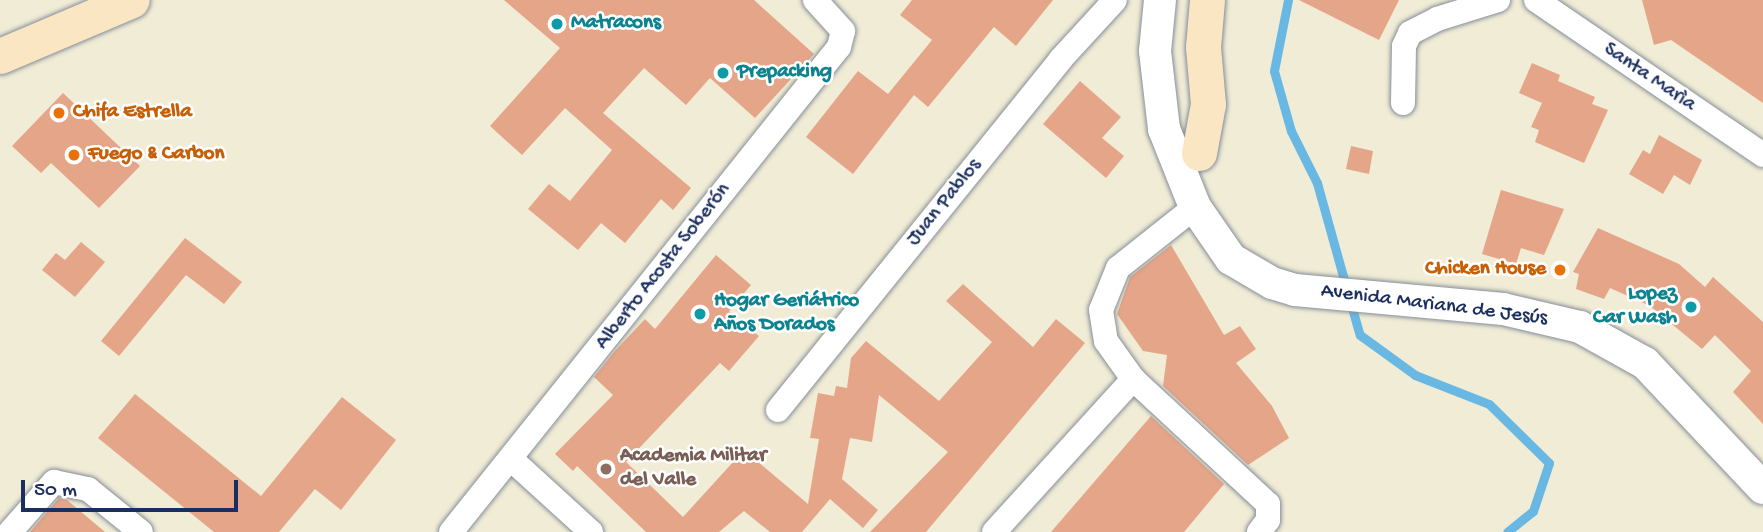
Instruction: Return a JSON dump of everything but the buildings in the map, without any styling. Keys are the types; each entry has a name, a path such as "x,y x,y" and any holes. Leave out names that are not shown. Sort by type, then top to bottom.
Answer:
{"main road":[{"path":"0,56 132,0"},
{"path":"1199,153 1208,104 1203,47 1207,0"}],"street":[{"name":"Alberto Acosta Soberón","path":"451,532 512,460 839,47 843,31 815,0"},
{"name":"Juan Pablos","path":"778,410 1060,60 1115,0"},
{"name":"Avenida Mariana de Jesús","path":"1160,0 1157,90 1176,166 1195,207 1231,259 1254,273 1295,290 1503,309 1580,327 1645,363 1763,488"},
{"path":"1194,0 1190,82 1199,153 1216,208 1254,273"},
{"path":"1403,103 1404,46 1410,33 1437,19 1498,0"},
{"name":"Santa Marìa","path":"1536,0 1763,155"},
{"path":"1195,207 1132,254 1109,283 1101,310 1106,341 1133,379 1268,504 1268,520 1259,532"},
{"path":"993,532 1133,379"},
{"path":"512,460 591,532"},
{"path":"10,532 54,482 88,489 141,532"}],"waterway":[{"path":"1288,0 1274,71 1291,131 1317,183 1346,287"},
{"path":"1350,301 1360,335 1415,375 1489,404 1549,463 1533,511 1507,532"}],"place":[{"name":"Matracons","path":"557,24"},
{"name":"Prepacking","path":"723,73"},
{"name":"Chifa Estrella","path":"59,113"},
{"name":"Fuego & Carbon","path":"74,155"},
{"name":"Chicken House","path":"1560,270"},
{"name":"Lopez Car Wash","path":"1691,307"},
{"name":"Hogar Geriátrico Años Dorados","path":"700,314"},
{"name":"Academia Militar del Valle","path":"606,469"}]}
